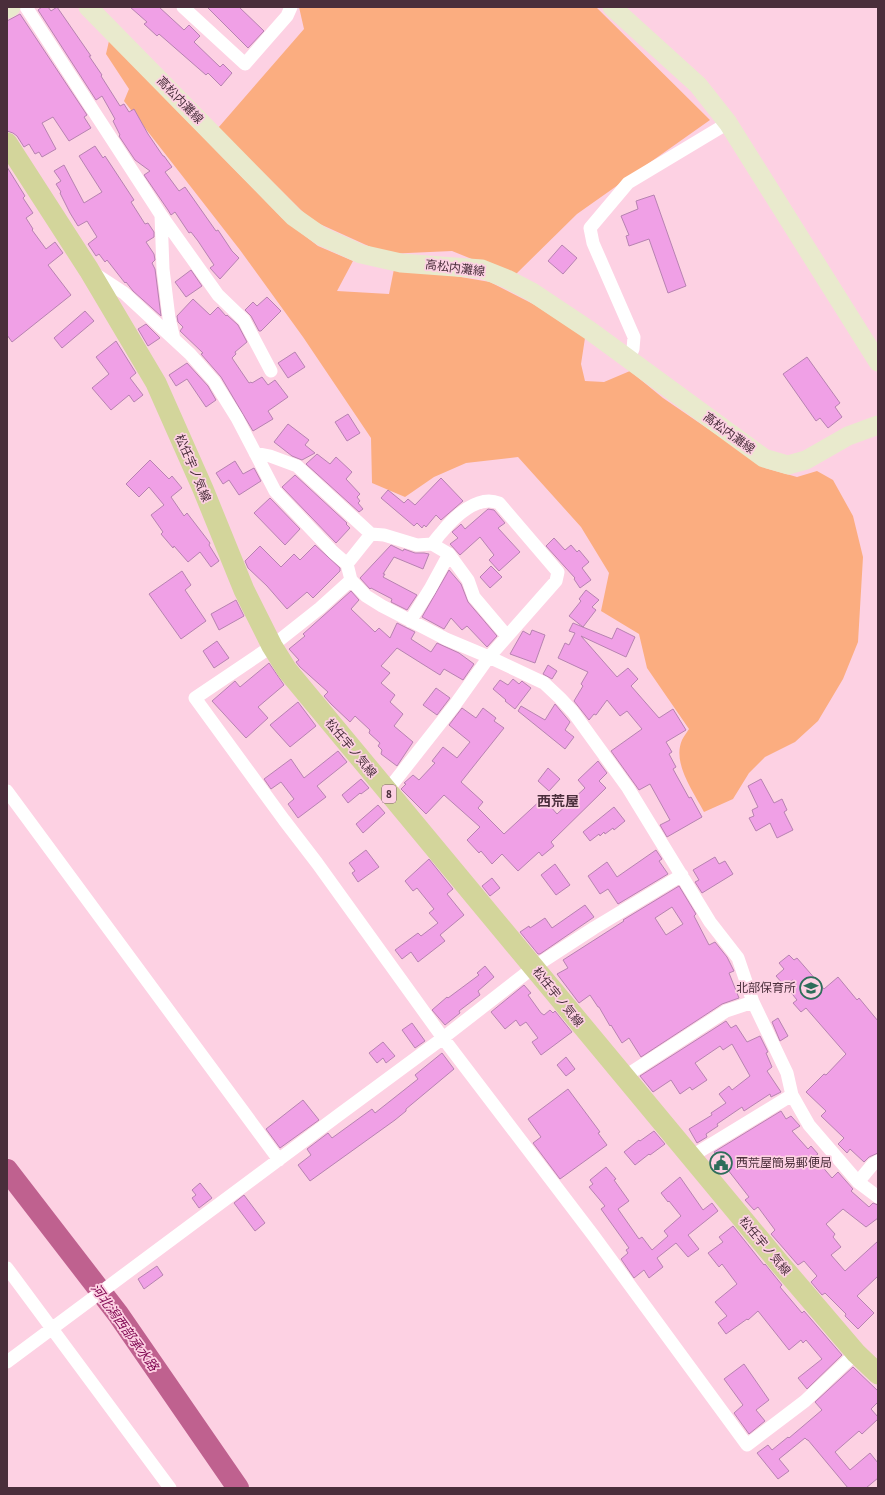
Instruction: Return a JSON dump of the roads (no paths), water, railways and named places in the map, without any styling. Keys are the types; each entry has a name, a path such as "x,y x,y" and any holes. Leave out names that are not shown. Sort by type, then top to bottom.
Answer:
{"main road":[{"path":"7,9 11,7"},
{"name":"高松内灘線","path":"88,7 294,217 321,236 360,254 401,262 482,269 507,279 532,292 589,330 764,458 788,465 806,460 848,436 878,425"},
{"path":"612,7 698,85 728,123 878,362"},
{"name":"松任宇ノ気線","path":"7,143 89,270 156,383 203,489 244,590 272,646 287,670 488,913 534,966 624,1077 692,1156 780,1264 856,1353 878,1374"}],"street":[{"path":"26,7 162,215 218,295 244,320 271,371"},
{"path":"183,7 245,64 287,16 291,7"},
{"path":"628,360 633,349 634,337 593,243 590,228 628,183 728,123"},
{"path":"162,215 163,269 169,318 174,339"},
{"path":"89,270 124,293 174,339 214,381 237,418 274,491 333,552 347,564 352,580 366,596 382,606 446,639 544,683 573,712 628,788 710,922 738,958 752,1002 787,1073 792,1095 809,1125 858,1182 878,1198"},
{"path":"255,453 270,456 297,466 371,534 384,535 417,545 432,544 449,554 468,580 474,597 507,636"},
{"path":"387,791 454,706 489,657 556,580 558,572 499,502 492,500 464,510 432,544"},
{"path":"347,564 371,534"},
{"path":"410,621 449,554"},
{"path":"352,580 320,608 272,646 195,698 322,870 443,1038 593,1235 747,1445 805,1401 856,1353"},
{"path":"7,791 279,1160"},
{"path":"7,1362 443,1038 534,966 682,875"},
{"path":"624,1077 726,1010 752,1002"},
{"path":"692,1156 792,1095"},
{"path":"858,1182 873,1164 878,1161"},
{"path":"7,1268 170,1488"}],"waterway":[{"name":"河北潟西部承水路","path":"7,1170 118,1314 238,1488"}],"place":[{"name":"北部保育所","path":"811,988"},
{"name":"西荒屋簡易郵便局","path":"721,1163"}],"district":[{"name":"西荒屋","path":"558,801"}]}
